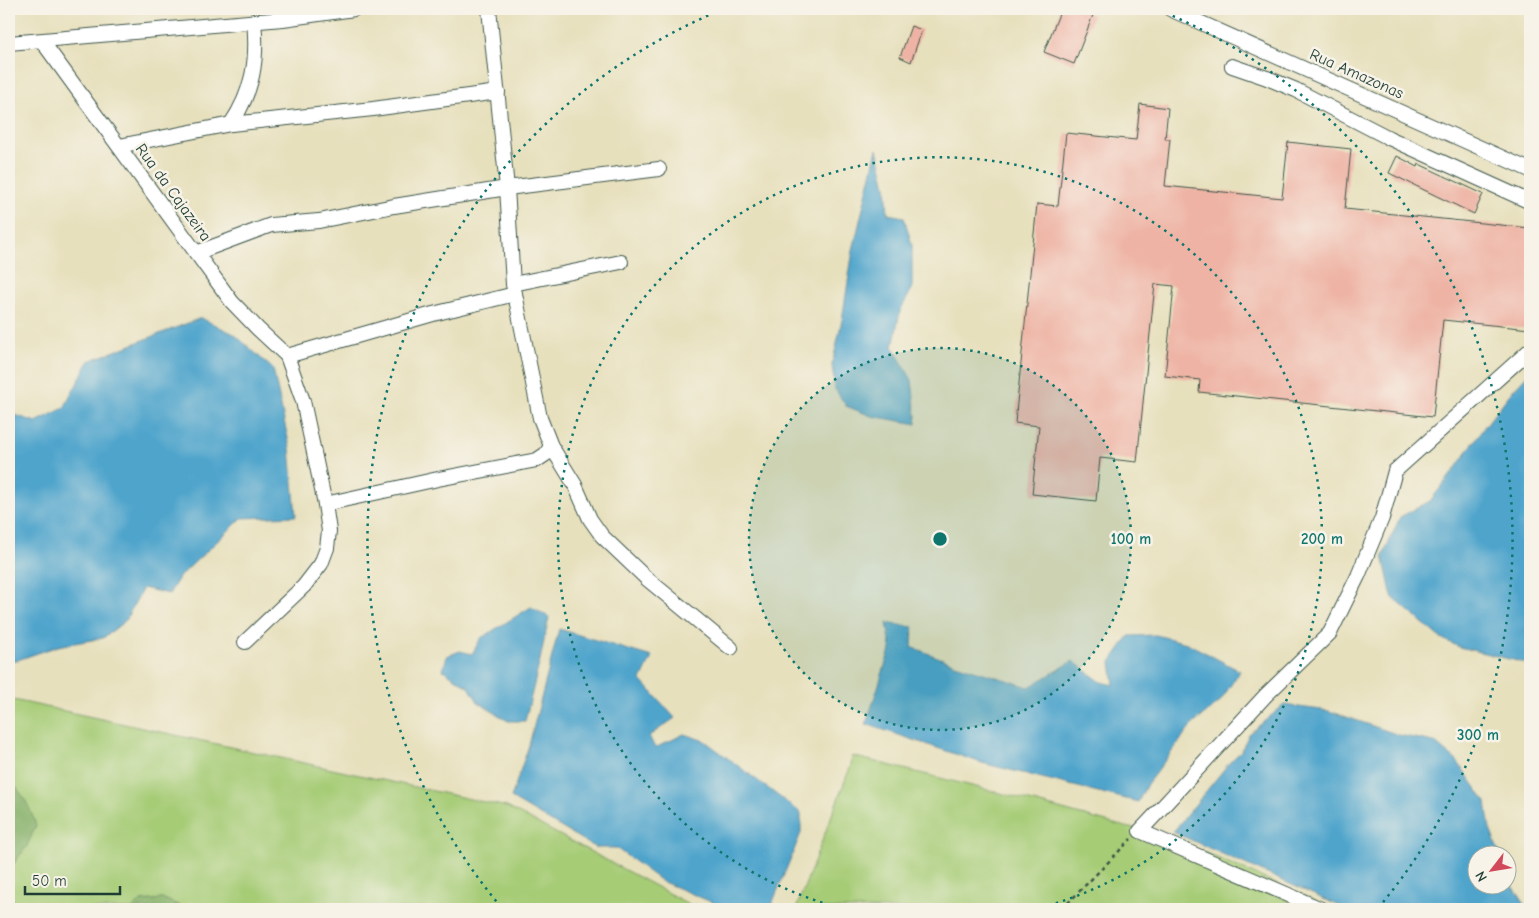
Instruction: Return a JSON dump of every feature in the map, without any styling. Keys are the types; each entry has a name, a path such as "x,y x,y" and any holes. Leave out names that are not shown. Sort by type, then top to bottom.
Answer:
{"street":[{"path":"9,43 254,21 284,14 354,9"},
{"path":"489,9 507,188 514,289 540,418 552,446 575,485 590,519 602,536 646,578 731,648"},
{"name":"Rua Amazonas","path":"1170,9 1530,170"},
{"path":"231,124 247,96 252,82 256,38 254,21"},
{"name":"Rua da Cajazeira","path":"42,41 232,302 287,356 303,401 325,504 329,531 327,548 321,564 304,586 245,642"},
{"path":"1232,66 1296,90 1389,138 1530,202"},
{"path":"119,146 231,124 374,109 498,92"},
{"path":"196,253 271,225 320,221 394,206 507,188 659,169"},
{"path":"287,356 514,289 621,262"},
{"path":"1321,909 1140,831 1266,696 1330,633 1358,576 1382,518 1395,471 1530,350"},
{"path":"325,504 438,479 537,460 546,454 552,446"}],"path":[{"path":"1062,909 1140,831"}],"green space":[{"path":"9,699 507,807 698,909 186,909 164,899 141,901 133,909 27,909 15,905 9,888 12,867 27,846 13,784 9,781"},
{"path":"852,756 1129,828 1151,829 1334,909 796,909 851,765"},
{"path":"9,781 22,795 36,825 27,846 13,864 9,876"},
{"path":"164,899 186,909 133,909 141,901"}],"water":[{"path":"877,149 886,186 888,214 904,217 912,245 912,289 900,311 893,347 912,380 917,424 871,416 846,406 835,389 832,365 842,320 853,250"},
{"path":"201,318 234,334 273,369 290,448 296,516 242,518 180,576 169,594 143,588 125,621 103,638 58,646 9,663 9,413 36,422 64,408 89,361"},
{"path":"1530,372 1530,664 1459,647 1439,637 1392,597 1383,556 1400,517 1430,501 1485,426 1513,390"},
{"path":"531,607 549,617 525,721 508,721 478,702 469,687 443,670 447,656 460,651 472,654 481,638"},
{"path":"887,623 913,627 912,647 958,665 1029,687 1073,661 1101,682 1114,685 1111,662 1129,636 1156,635 1187,643 1240,671 1219,703 1193,724 1147,784 1138,802 982,763 866,724 891,647"},
{"path":"559,629 652,657 641,680 675,718 649,736 655,748 684,734 705,741 801,813 801,833 770,909 728,909 661,881 616,848 596,848 511,798 529,745"},
{"path":"1284,705 1329,711 1399,735 1434,742 1457,761 1486,802 1490,829 1497,846 1466,846 1466,896 1516,896 1516,891 1528,909 1346,909 1173,832 1241,751 1249,734"}],"building":[{"path":"1061,9 1078,9 1093,15 1074,64 1044,52"},
{"path":"911,26 922,30 911,62 900,57"},
{"path":"1140,104 1168,108 1165,139 1170,139 1165,186 1282,198 1288,142 1351,149 1345,209 1530,228 1530,329 1443,320 1433,417 1199,392 1200,380 1165,376 1174,286 1155,284 1137,462 1100,458 1096,501 1032,494 1039,426 1015,423 1037,204 1058,206 1066,133 1136,140"},
{"path":"1397,156 1418,167 1419,164 1483,194 1474,214 1389,173"}]}
